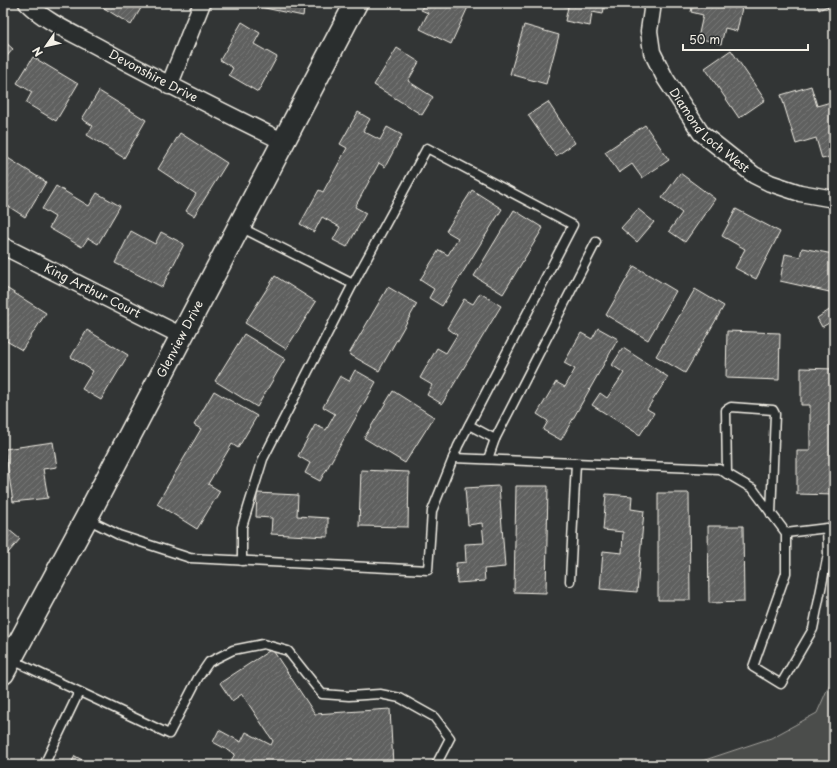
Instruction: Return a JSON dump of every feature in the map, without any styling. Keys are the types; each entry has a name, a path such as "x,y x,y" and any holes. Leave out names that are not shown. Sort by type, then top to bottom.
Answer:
{"main road":[{"name":"Glenview Drive","path":"6,666 86,519 356,3"}],"street":[{"name":"Devonshire Drive","path":"27,3 34,10 53,22 169,86 284,142"},
{"path":"169,86 202,3"},
{"name":"Diamond Loch West","path":"653,3 649,31 652,52 665,78 701,133 754,175 764,180 800,193 834,199"},
{"name":"King Arthur Court","path":"3,246 182,336"}],"lane":[{"path":"86,519 119,535 190,558 242,561 428,570 432,511 453,458 573,225 427,148 352,284 263,459 242,527 242,561"},
{"path":"240,227 352,284"},
{"path":"488,460 495,439 596,242"},
{"path":"727,474 726,410 731,407 773,410 775,414 772,514"},
{"path":"469,425 495,439"},
{"path":"453,458 719,469 753,489 786,533 786,573 753,667 781,684 813,629 828,554 827,528 786,533"},
{"path":"570,581 576,463"},
{"path":"6,666 79,692 169,734 198,678 209,662 233,650 263,644 288,651 322,694 349,696 380,694 400,698 434,717 450,738 436,765"},
{"path":"44,765 79,692"}],"shaded area":[{"path":"834,674 834,765 690,765 771,738 817,713"}],"building":[{"path":"96,3 144,3 131,25"},
{"path":"261,3 305,3 303,16 260,7"},
{"path":"424,3 461,3 468,7 451,44 420,29 428,13 421,10"},
{"path":"555,3 605,3 603,14 592,12 590,26 565,21 568,7"},
{"path":"693,3 743,3 737,31 725,28 721,44 698,38 703,15 691,12"},
{"path":"816,3 834,3 834,22 827,6 819,10"},
{"path":"242,22 260,33 254,44 277,57 258,92 229,75 233,68 220,60"},
{"path":"524,25 559,35 546,84 510,74"},
{"path":"3,40 13,49 3,61"},
{"path":"397,48 419,62 408,81 433,97 422,115 374,85"},
{"path":"731,50 765,100 739,118 705,68"},
{"path":"33,57 78,84 56,121 26,103 32,92 17,83"},
{"path":"811,86 817,106 834,101 834,156 822,159 816,138 796,144 781,95"},
{"path":"99,91 146,120 124,158 87,135 93,126 82,119"},
{"path":"548,102 575,143 556,156 528,115"},
{"path":"358,112 370,119 363,131 380,140 387,127 402,135 385,167 379,163 355,207 366,213 347,247 333,240 340,227 322,217 314,232 300,224 319,190 323,192 347,148 340,144"},
{"path":"645,125 669,160 642,178 632,164 619,173 605,152"},
{"path":"180,133 227,163 194,216 186,211 196,194 158,169"},
{"path":"3,155 46,182 25,217 3,203"},
{"path":"680,173 715,199 685,242 669,231 682,213 662,198"},
{"path":"56,186 89,206 97,193 120,206 98,244 88,238 82,247 49,228 55,217 42,209"},
{"path":"472,190 502,209 442,306 429,298 434,289 420,280 439,250 448,255 458,238 446,231"},
{"path":"638,209 654,222 637,242 621,228"},
{"path":"736,209 780,232 756,279 735,268 745,249 722,236"},
{"path":"514,210 543,228 503,294 474,276"},
{"path":"131,231 155,244 161,232 184,244 162,287 115,263"},
{"path":"802,248 833,254 834,293 780,281 785,254 800,257"},
{"path":"634,266 676,291 648,340 606,315"},
{"path":"275,276 316,302 286,349 245,323"},
{"path":"3,286 46,313 22,350 3,339"},
{"path":"388,287 417,304 379,371 349,354"},
{"path":"695,289 724,306 685,373 656,356"},
{"path":"480,293 501,306 442,404 427,395 432,385 420,378 437,348 446,353 457,335 447,328 464,299 473,304"},
{"path":"834,307 834,320 822,327 817,318"},
{"path":"598,328 618,339 561,440 543,430 548,421 537,414 556,382 565,387 575,369 564,363 581,333 592,339"},
{"path":"87,330 128,355 101,400 82,389 93,371 71,357"},
{"path":"727,331 780,333 779,380 726,378"},
{"path":"244,334 285,359 257,407 215,381"},
{"path":"623,348 668,377 647,409 654,413 640,435 592,405 600,393 607,398 624,373 612,365"},
{"path":"801,368 834,369 834,495 797,494 797,451 810,451 810,405 801,405"},
{"path":"355,370 376,382 320,481 305,473 310,463 298,456 315,425 326,430 335,414 323,407 340,376 349,381"},
{"path":"214,391 257,416 238,448 232,444 208,484 220,491 197,529 157,504 201,429 194,425"},
{"path":"393,391 434,417 405,463 364,438"},
{"path":"53,442 57,467 43,469 48,498 13,502 5,449"},
{"path":"361,470 409,472 408,527 359,526"},
{"path":"499,486 505,567 484,569 485,581 457,583 456,563 466,562 465,544 484,543 482,523 468,525 465,488"},
{"path":"516,486 548,486 546,593 514,592"},
{"path":"257,493 298,495 297,516 328,518 328,537 271,534 272,518 256,517"},
{"path":"658,493 689,493 690,600 658,600"},
{"path":"606,494 632,496 631,509 644,511 637,592 600,589 603,551 622,553 623,532 603,530"},
{"path":"3,525 20,539 3,559"},
{"path":"708,526 743,526 744,602 709,603"},
{"path":"272,649 315,714 390,709 393,765 372,765 371,761 315,765 229,764 235,754 213,742 219,730 241,742 246,732 271,745 273,741 242,694 232,701 220,683"},
{"path":"75,756 91,765 70,765"}]}
